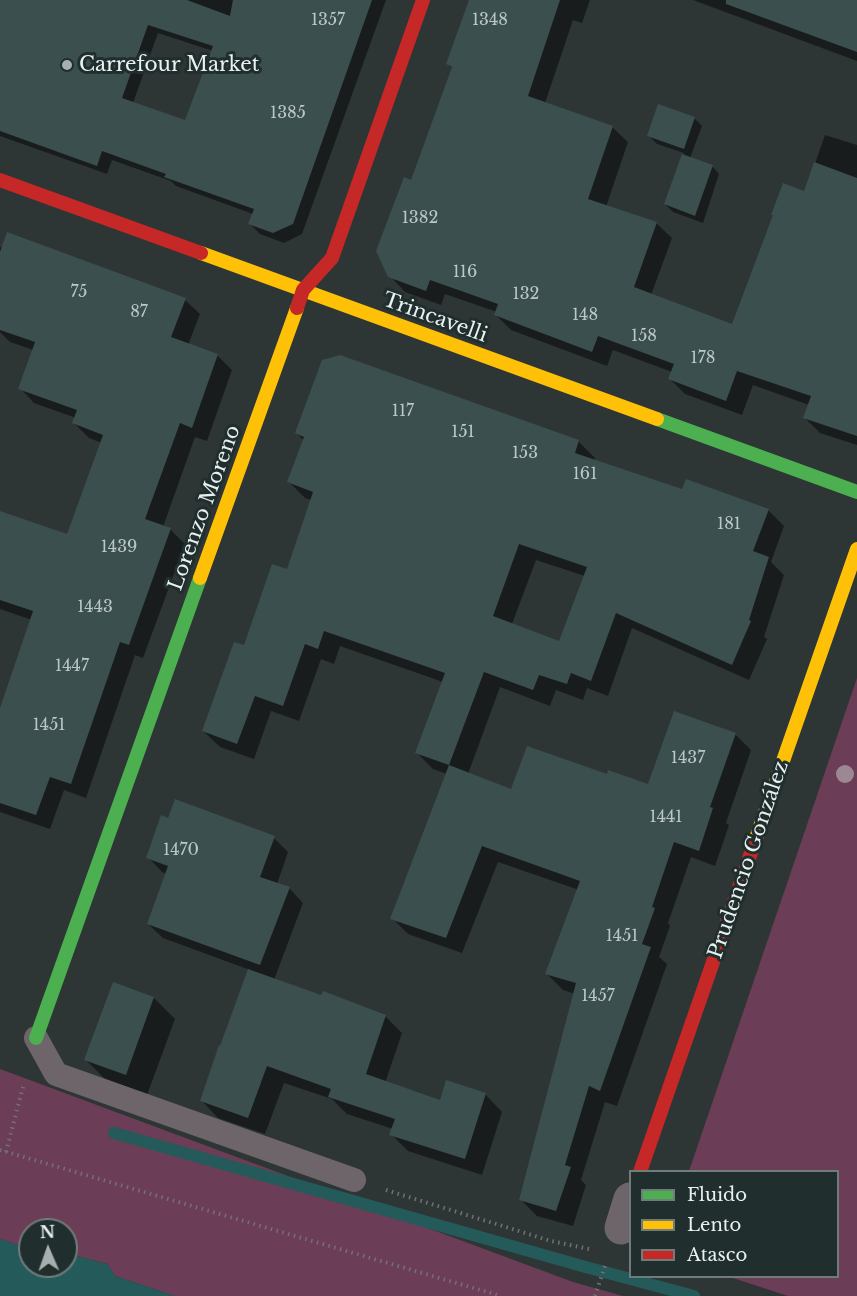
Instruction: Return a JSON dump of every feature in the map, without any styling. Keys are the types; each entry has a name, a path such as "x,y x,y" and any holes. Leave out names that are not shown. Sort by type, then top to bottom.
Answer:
{"street":[{"name":"Lorenzo Moreno","path":"36,1038 303,290 332,258 423,0"},
{"name":"Trincavelli","path":"0,180 857,492"},
{"name":"Prudencio González","path":"641,1170 857,549"}],"lane":[{"path":"36,1038 56,1074 354,1180"}],"path":[{"path":"6,1152 36,1038"},
{"path":"0,1150 501,1296"},
{"path":"354,1180 551,1241 597,1251"},
{"path":"595,1294 607,1257"}],"shaded area":[{"path":"857,678 857,1296 788,1296 733,1278 839,1278 839,1170 689,1170"},
{"path":"0,1069 573,1282 623,1296 175,1296 115,1276 107,1264 78,1256 78,1218 18,1218 18,1245 0,1239"}],"water":[{"path":"0,1239 18,1245 18,1278 78,1278 78,1256 107,1264 115,1276 175,1296 0,1296"}],"building":[{"path":"0,0 187,0 230,16 233,0 372,0 293,224 273,233 248,224 254,209 164,177 166,174 102,151 97,166 0,131","holes":["148,25 213,46 185,120 122,98"]},
{"path":"469,0 560,0 528,96 613,126 588,199 657,222 634,287 732,324 783,183 804,191 814,162 857,178 857,436 803,418 811,396 737,371 726,401 668,379 674,364 598,336 592,352 494,315 498,304 430,280 426,291 388,277 376,251 404,177 411,180 452,67 446,64"},
{"path":"726,0 857,0 857,52 726,4"},
{"path":"658,104 695,117 684,149 647,136"},
{"path":"682,154 713,165 695,216 664,204"},
{"path":"7,232 186,298 171,337 218,354 192,428 180,423 145,519 171,528 129,645 120,642 71,784 50,777 36,815 0,803 0,708 33,611 0,600 0,511 67,534 103,435 72,423 77,410 18,389 35,342 0,330 0,252"},
{"path":"340,355 579,440 575,453 682,489 686,479 769,509 753,551 769,557 749,620 751,621 732,665 616,613 591,681 571,673 567,684 539,675 533,690 484,672 449,765 415,753 445,673 324,631 318,649 305,644 283,706 255,696 237,744 202,731 234,642 244,645 272,564 287,569 313,492 287,482 304,437 295,433 322,360","holes":["519,544 587,567 559,641 493,616"]},
{"path":"674,711 736,733 710,807 713,808 699,851 674,842 642,944 651,947 600,1091 589,1086 565,1165 571,1167 556,1211 519,1200 576,983 545,974 580,881 482,846 446,938 390,919 449,765 511,789 527,746 607,774 608,770 648,784"},
{"path":"175,799 275,836 260,877 290,887 260,965 147,924 168,866 146,858 161,815 168,818"},
{"path":"248,969 321,995 323,991 386,1015 366,1074 440,1100 446,1080 486,1093 465,1159 389,1135 395,1119 328,1097 331,1089 267,1066 248,1118 200,1101"},
{"path":"113,982 154,997 126,1075 84,1060"}],"waterway":[{"path":"114,1133 694,1296"}],"traffic: fast":[{"path":"657,419 857,492"},
{"path":"36,1038 200,578"}],"traffic: slow":[{"path":"201,253 657,419"},
{"path":"200,578 297,308"},
{"path":"754,844 857,549"}],"traffic: jam":[{"path":"297,308 303,290 332,258 423,0"},
{"path":"0,180 201,253"},
{"path":"641,1170 754,844"}],"place":[{"name":"Carrefour Market","path":"67,65"}]}
